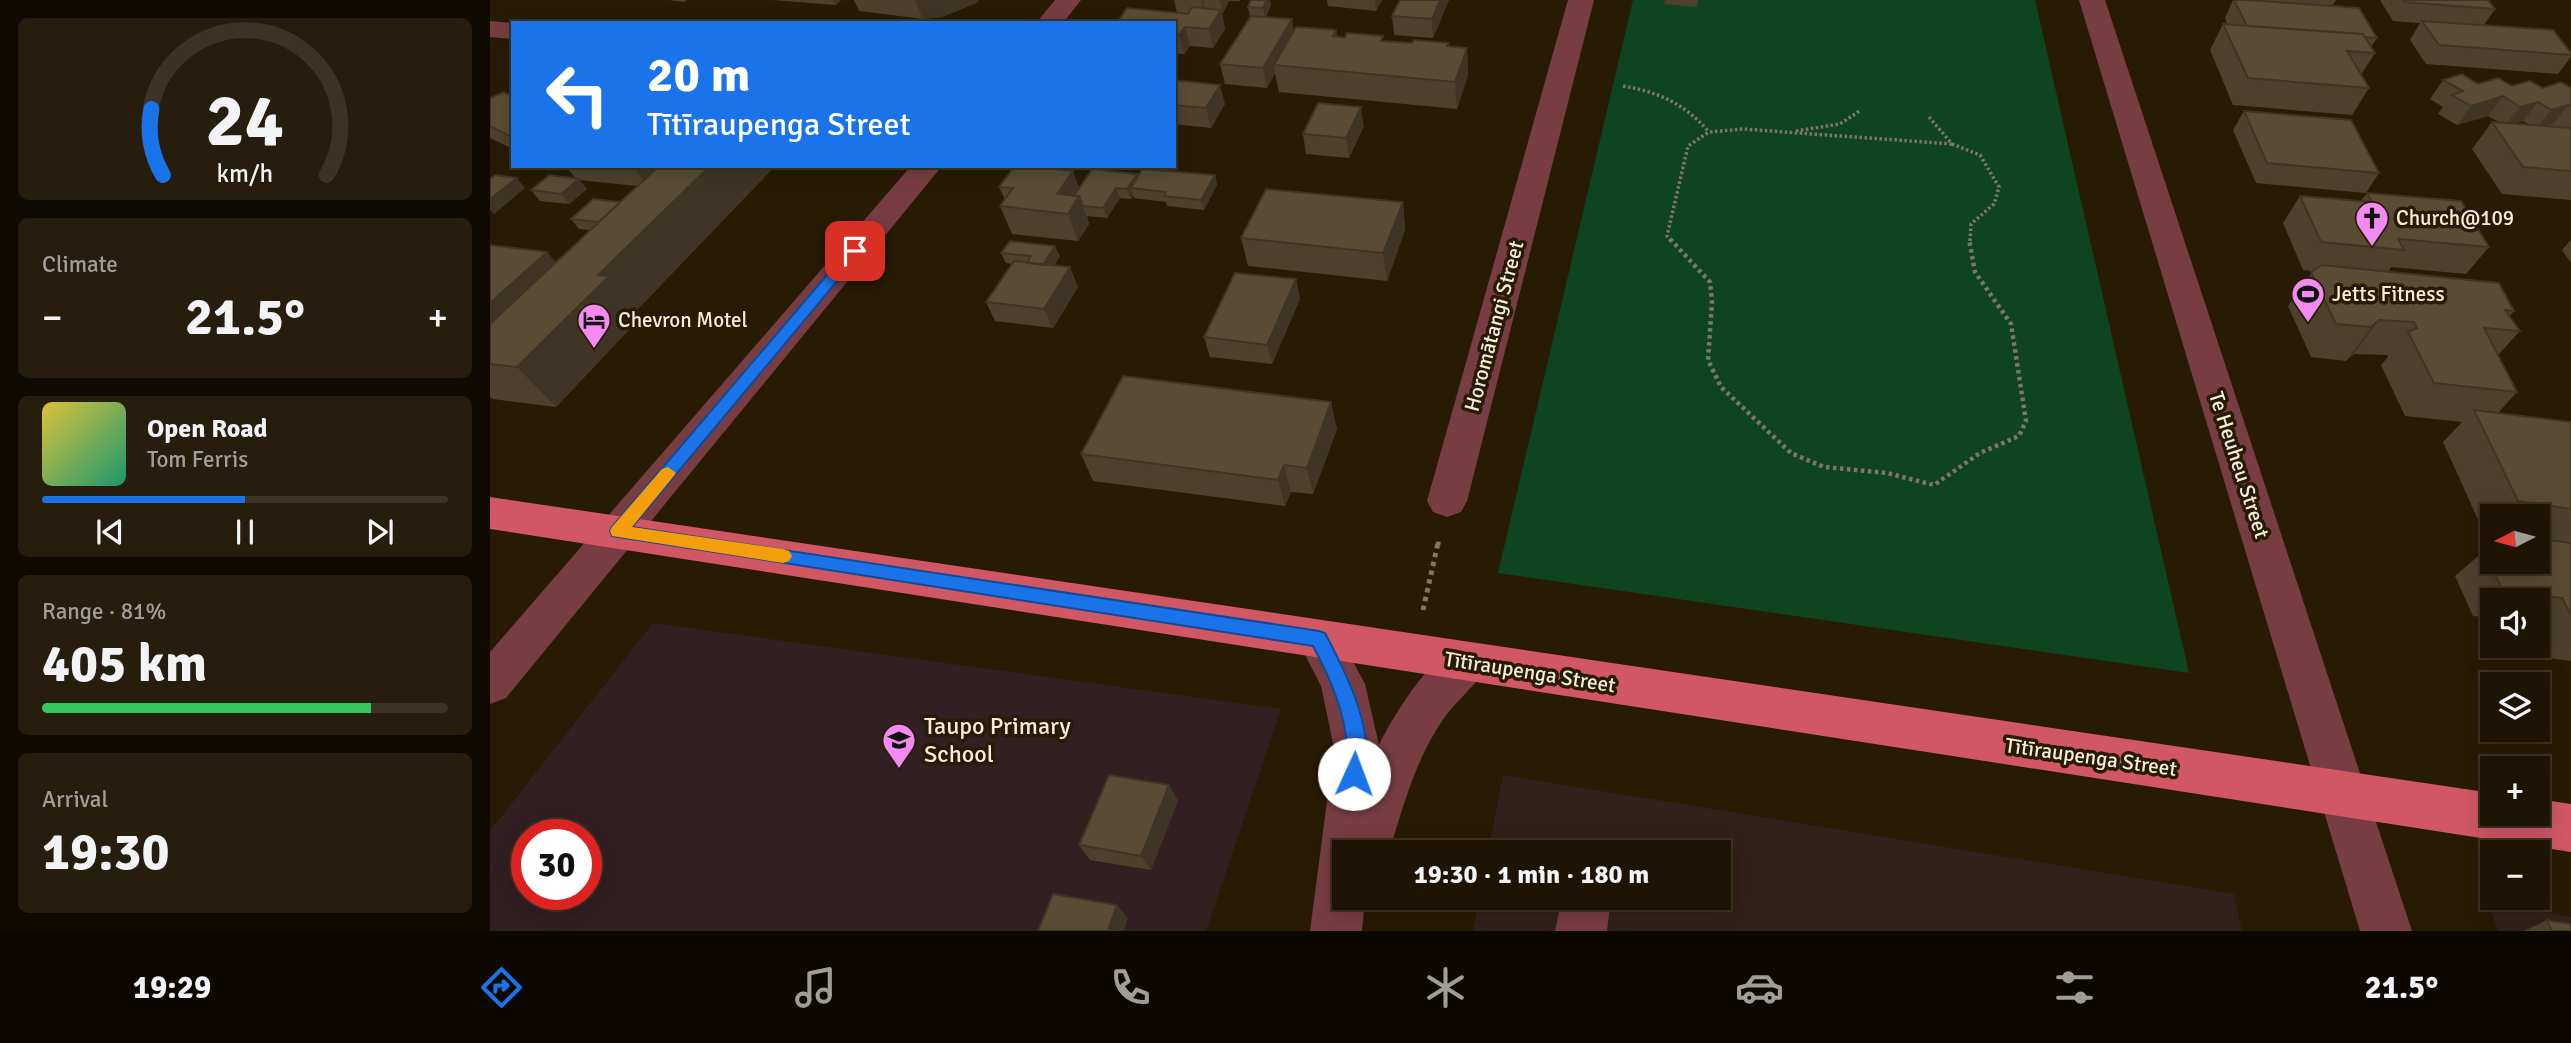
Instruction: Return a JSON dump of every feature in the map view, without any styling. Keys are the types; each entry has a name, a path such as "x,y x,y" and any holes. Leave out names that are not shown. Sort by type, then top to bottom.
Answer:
{"main road":[{"name":"Tītīraupenga Street","path":"490,513 2571,828"}],"street":[{"path":"1051,21 1068,0"},
{"name":"Horomātangi Street","path":"1447,501 1581,0"},
{"name":"Te Heuheu Street","path":"2092,0 2386,931"},
{"path":"490,29 511,31"},
{"path":"490,684 925,168"},
{"path":"1319,639 1342,684 1357,748 1346,840"},
{"path":"1367,840 1381,797 1408,733 1427,703 1467,662"},
{"path":"1337,931 1339,910"},
{"path":"1337,931 1345,910"}],"path":[{"path":"1623,86 1668,96 1695,114 1709,132"},
{"path":"1789,132 1841,124 1861,110"},
{"path":"1929,117 1952,144"},
{"path":"1743,129 1789,132 1952,144 1980,155 1999,187 1994,204 1971,224 1969,236 1975,272 2011,324 2026,421 2019,436 1980,453 1934,485 1887,473 1824,467 1791,453 1721,387 1708,360 1712,302 1710,282 1667,236 1688,146 1709,132 1743,129"},
{"path":"1413,654 1447,501"}],"shaded area":[{"name":"Taupo Primary School","path":"653,623 1281,709 1206,931 490,931 490,831"},
{"path":"1503,775 2234,894 2242,931 1473,931 1477,910 1731,910 1731,840 1490,840"},
{"path":"2490,910 2534,910 2571,917 2571,931 2498,931"}],"green space":[{"path":"1633,0 2035,0 2189,673 1498,573"}],"building":[{"path":"1251,0 1267,0 1263,8 1248,7"},
{"path":"1400,0 1440,0 1432,19 1392,16"},
{"path":"2234,0 2359,8 2377,38 2365,37 2363,34 2247,26"},
{"path":"2403,0 2488,0 2495,9 2404,2"},
{"path":"1192,7 1221,10 1209,29 1185,27 1179,35 1176,34 1176,21 1118,21 1127,8 1188,14"},
{"path":"1251,16 1292,19 1263,68 1220,64"},
{"path":"2422,21 2553,30 2571,55 2439,45"},
{"path":"2223,24 2363,34 2375,53 2347,51 2369,88 2248,78"},
{"path":"1296,27 1336,30 1333,36 1345,38 1347,33 1383,36 1381,41 1412,43 1414,40 1449,43 1447,46 1467,48 1455,82 1274,65"},
{"path":"2462,74 2478,84 2498,78 2512,86 2530,81 2543,88 2561,82 2571,88 2571,106 2551,110 2538,102 2520,107 2503,96 2471,106 2452,95 2463,91 2443,80"},
{"path":"1176,80 1220,85 1206,108 1176,105"},
{"path":"504,92 511,95 511,136 490,126 490,98"},
{"path":"1318,103 1361,107 1346,138 1303,134"},
{"path":"2244,111 2351,120 2379,173 2267,163"},
{"path":"2492,122 2571,128 2571,171 2523,167"},
{"path":"657,168 708,168 598,275 609,276 517,367 490,364 490,324"},
{"path":"1013,168 1073,171 1057,194 1079,196 1068,214 1000,206 1013,188 999,187"},
{"path":"1092,169 1137,174 1127,189 1116,188 1103,208 1083,206 1079,196 1074,196"},
{"path":"1142,169 1215,175 1201,200 1164,196 1166,192 1131,188"},
{"path":"495,175 517,178 490,199 490,179"},
{"path":"549,175 579,179 561,194 531,190"},
{"path":"1266,189 1403,202 1383,253 1241,238"},
{"path":"2367,193 2461,201 2489,247 2398,239 2404,250 2321,242 2300,196 2372,202"},
{"path":"593,199 620,202 599,222 571,219"},
{"path":"1010,241 1055,246 1043,265 1027,263 1031,256 1001,253"},
{"path":"490,245 547,252 490,303"},
{"path":"1014,261 1070,267 1044,309 986,302"},
{"path":"2322,265 2499,283 2514,311 2505,310 2520,331 2484,328 2517,392 2434,383 2408,332 2417,328 2414,322 2379,320 2371,327 2336,324 2311,272"},
{"path":"1235,273 1296,279 1267,345 1204,337"},
{"path":"1123,376 1331,402 1307,468 1284,465 1278,480 1081,454"},
{"path":"2474,410 2571,422 2571,509 2518,501"},
{"path":"2550,540 2571,543 2571,615 2562,598 2550,597 2550,588 2502,588 2495,574 2550,574"},
{"path":"1109,775 1169,785 1141,856 1079,845"},
{"path":"1053,894 1117,905 1108,931 1038,931"},
{"path":"2547,920 2571,924 2571,931 2552,931"}],"slow traffic":[{"path":"668,473 618,531 783,556"}],"place":[{"name":"Church@109","path":"2372,248"},
{"name":"Jetts Fitness","path":"2308,324"},
{"name":"Chevron Motel","path":"594,350"},
{"name":"Taupo Primary School","path":"899,770"}],"route":[{"path":"855,251 618,531 1319,639 1342,684 1357,748 1354,774"}]}
